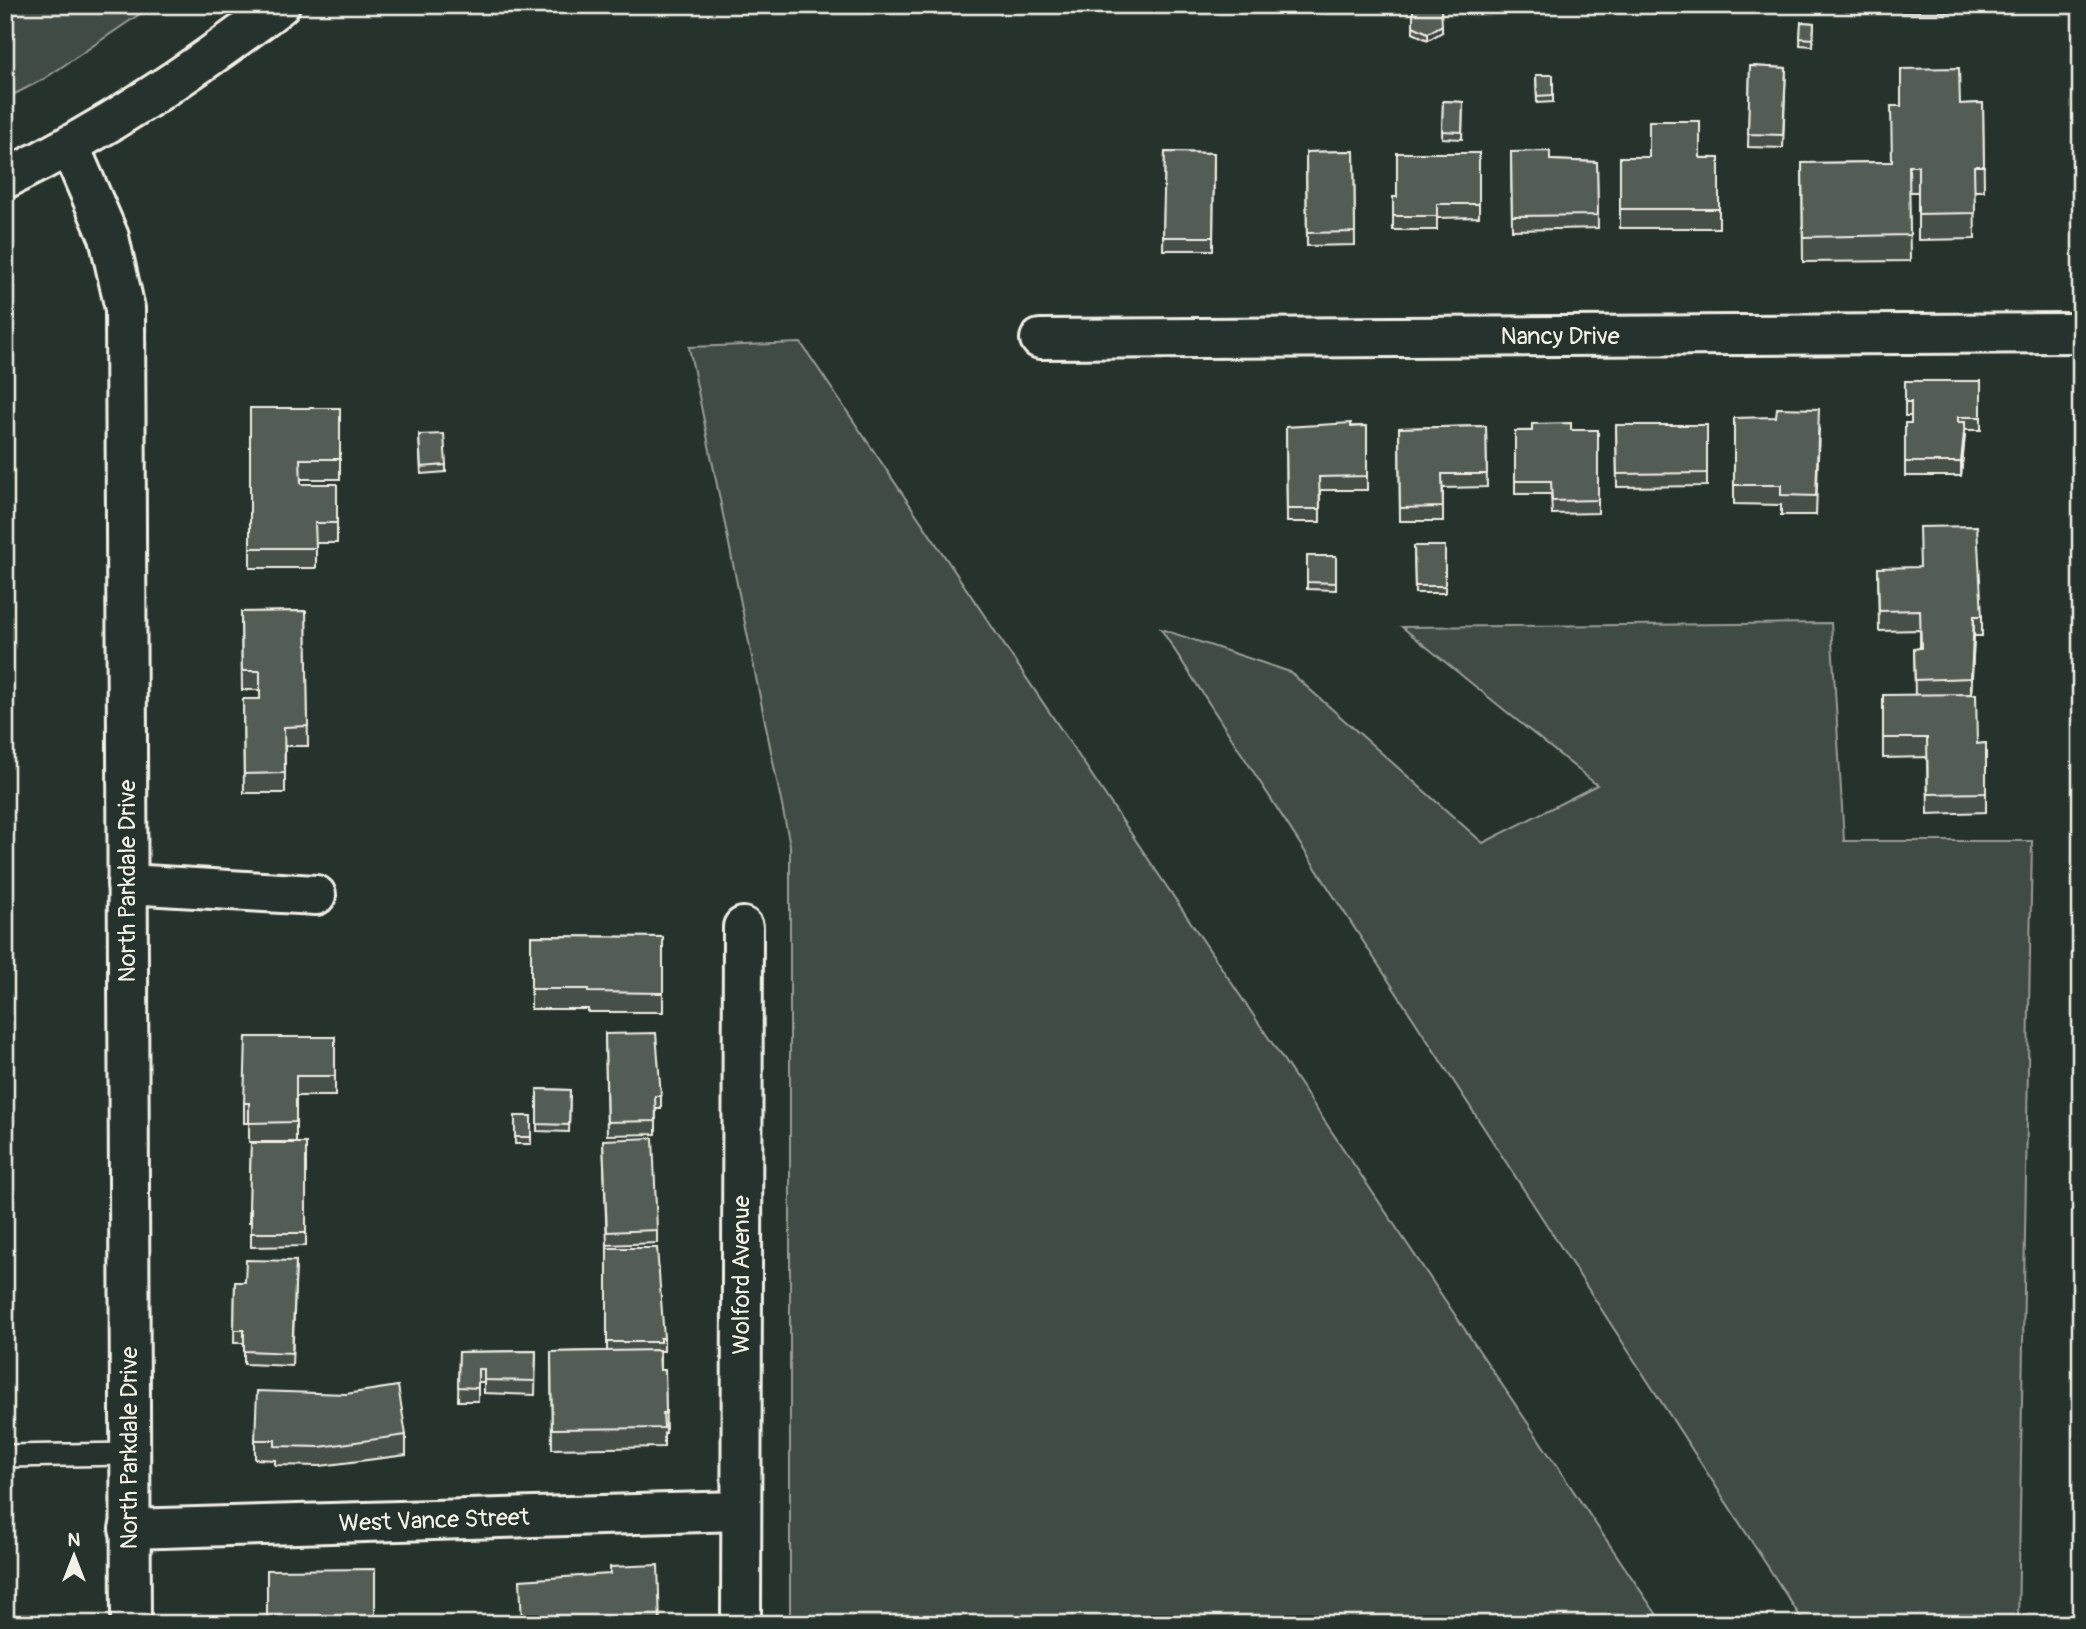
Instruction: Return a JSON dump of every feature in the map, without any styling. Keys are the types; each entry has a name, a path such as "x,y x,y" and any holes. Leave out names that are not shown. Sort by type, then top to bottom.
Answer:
{"street":[{"path":"5,179 70,148 200,66 280,5"},
{"name":"North Parkdale Drive","path":"70,148 110,237 125,309 131,1624"},
{"name":"Nancy Drive","path":"1040,339 2081,333"},
{"path":"127,884 316,895"},
{"name":"Wolford Avenue","path":"741,1624 739,1511 743,927"},
{"name":"West Vance Street","path":"129,1529 739,1511"}],"lane":[{"path":"5,1456 129,1454"}],"shaded area":[{"path":"5,5 153,5 44,79 5,99"},
{"path":"801,343 1663,1624 790,1624 790,845 689,347"},
{"path":"1831,623 1844,841 2032,841 2018,1624 1805,1624 1161,629 1290,672 1483,843 1597,785 1402,627"}],"building":[{"path":"1422,5 1441,8 1442,25 1428,33 1413,26 1413,10"},
{"path":"1801,22 1814,23 1813,39 1800,38"},
{"path":"1750,66 1786,68 1783,135 1748,134"},
{"path":"1959,68 1960,104 1983,103 1984,166 1974,166 1975,213 1918,214 1918,166 1909,166 1910,235 1803,237 1802,163 1892,162 1891,106 1901,106 1901,69"},
{"path":"1536,75 1553,75 1553,95 1537,96"},
{"path":"1443,101 1463,102 1462,132 1442,131"},
{"path":"1649,121 1700,121 1700,158 1719,158 1719,209 1620,209 1620,157 1649,157"},
{"path":"1354,151 1355,232 1307,233 1306,152"},
{"path":"1550,151 1550,160 1597,162 1598,215 1512,216 1511,152"},
{"path":"1165,152 1214,153 1213,237 1163,237"},
{"path":"1397,153 1479,153 1479,204 1437,204 1437,216 1393,216 1393,197 1397,197"},
{"path":"1905,381 1981,381 1981,417 1958,417 1958,422 1965,422 1961,462 1905,462 1905,423 1911,423 1911,402 1905,402"},
{"path":"250,408 340,408 340,459 300,459 301,484 337,484 337,523 315,523 316,548 250,548"},
{"path":"1777,408 1819,409 1816,496 1781,495 1781,485 1734,485 1734,418 1776,417"},
{"path":"1351,423 1351,427 1367,426 1367,476 1319,477 1320,509 1287,509 1286,427"},
{"path":"1571,423 1571,430 1598,430 1598,500 1552,501 1551,481 1515,481 1515,431 1532,431 1532,424"},
{"path":"1616,425 1707,425 1707,473 1617,474"},
{"path":"1486,426 1487,474 1442,474 1443,507 1400,508 1399,428"},
{"path":"444,434 446,465 421,467 419,435"},
{"path":"1977,526 1982,616 1974,616 1971,678 1915,680 1914,649 1921,648 1920,610 1879,611 1878,568 1920,567 1919,527"},
{"path":"1414,546 1445,546 1445,586 1415,586"},
{"path":"1307,556 1336,556 1336,583 1307,582"},
{"path":"306,611 308,726 284,727 285,773 244,774 243,699 260,699 260,671 242,671 241,612"},
{"path":"1976,694 1977,744 1986,743 1986,793 1928,794 1927,738 1883,738 1883,695"},
{"path":"531,936 663,937 663,993 531,989"},
{"path":"656,1033 661,1096 655,1096 656,1121 607,1122 605,1034"},
{"path":"246,1037 335,1037 335,1076 296,1076 296,1122 249,1123 249,1103 244,1103"},
{"path":"537,1089 570,1090 569,1125 537,1124"},
{"path":"515,1116 531,1116 531,1137 515,1137"},
{"path":"653,1138 657,1230 607,1232 603,1140"},
{"path":"251,1143 306,1143 306,1233 251,1233"},
{"path":"607,1248 657,1248 664,1338 660,1338 660,1342 607,1342"},
{"path":"246,1260 296,1261 292,1353 244,1351 244,1330 234,1330 235,1282 245,1282"},
{"path":"659,1350 660,1370 665,1370 664,1428 552,1429 551,1352"},
{"path":"536,1351 535,1381 484,1380 484,1369 478,1369 478,1388 458,1387 459,1352"},
{"path":"398,1386 406,1435 320,1447 275,1446 275,1440 255,1440 257,1391 346,1394"},
{"path":"658,1565 660,1624 522,1624 520,1580 610,1574 610,1567"},
{"path":"375,1569 375,1624 267,1624 267,1570"}]}
